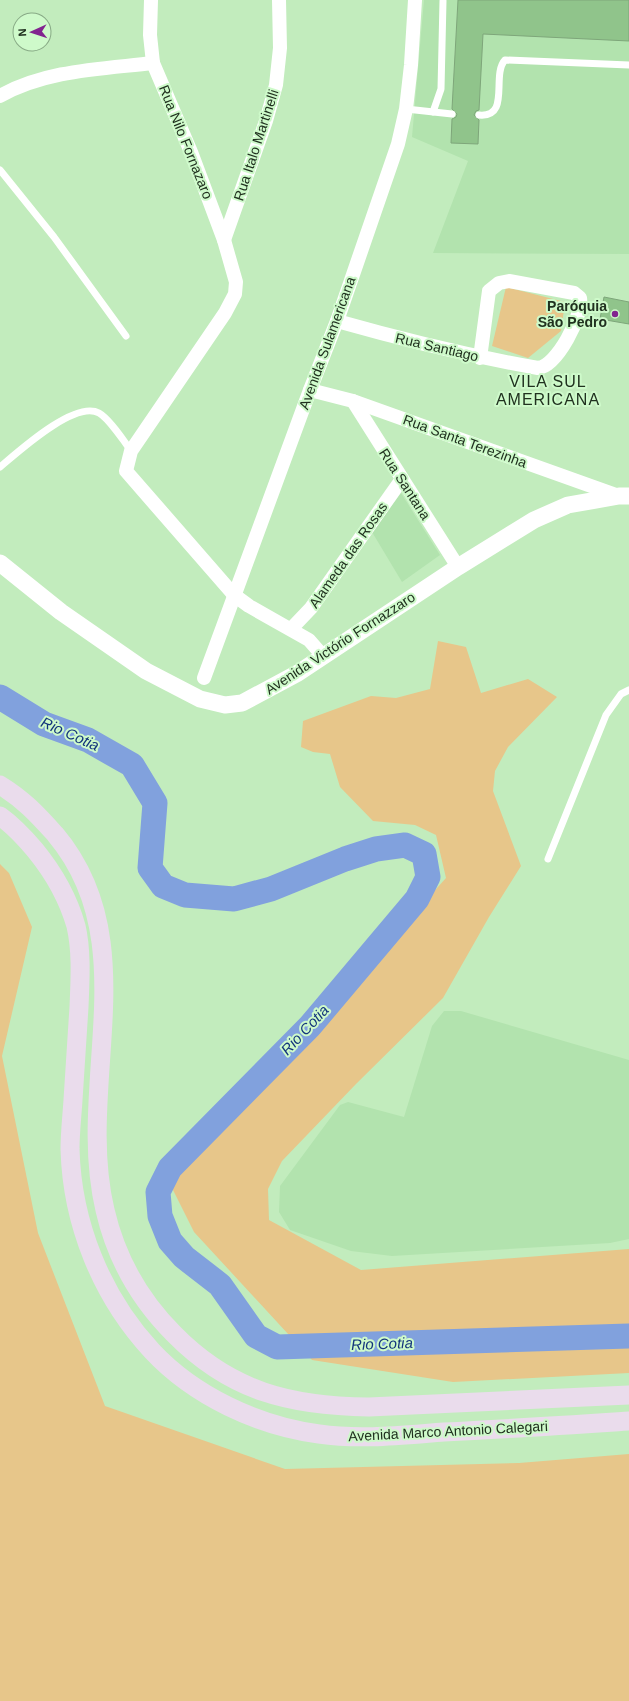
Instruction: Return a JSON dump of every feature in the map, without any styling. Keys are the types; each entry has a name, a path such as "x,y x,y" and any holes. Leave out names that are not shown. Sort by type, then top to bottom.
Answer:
{"main road":[{"name":"Avenida Marco Antonio Calegari","path":"0,785 31,806 62,843 84,878 98,919 104,964 103,1025 97,1104 98,1152 104,1210 117,1249 136,1289 161,1321 188,1348 224,1375 255,1389 285,1399 331,1406 370,1407 629,1395"},
{"name":"Avenida Marco Antonio Calegari","path":"0,816 17,828 47,864 62,890 76,927 81,975 70,1148 80,1223 94,1260 111,1297 143,1341 169,1369 204,1394 240,1411 278,1426 319,1434 364,1437 629,1421"}],"street":[{"name":"Rua Nilo Fornazaro","path":"131,451 225,313 235,294 236,282 224,240 191,152 153,63 150,35 151,0"},
{"name":"Rua Italo Martinelli","path":"224,240 266,121 276,86 280,48 279,0"},
{"name":"Avenida Sulamericana","path":"204,678 310,390 337,321 398,144 406,108 415,0"},
{"path":"0,96 15,88 59,75 153,63"},
{"name":"Rua Santiago","path":"337,321 405,341 480,358 538,368 545,367 562,348 570,336 581,304 580,298 574,293 509,281 499,283 489,291 480,358"},
{"name":"Rua Santa Terezinha","path":"310,390 353,401 624,496"},
{"name":"Rua Santana","path":"353,401 458,567"},
{"path":"131,451 126,472 234,595 249,606 291,628 310,640 323,656"},
{"name":"Alameda das Rosas","path":"291,628 311,608 402,479"},
{"name":"Avenida Victório Fornazzaro","path":"0,563 61,612 146,671 200,699 226,705 242,703 276,685 323,656 458,567 534,520 568,505 624,496"}],"lane":[{"path":"433,112 441,89 443,1"},
{"path":"479,115 486,116 498,105 500,65 505,60 629,65"},
{"path":"406,108 452,114"},
{"path":"0,170 54,237 126,336"},
{"path":"0,467 35,438 76,413 89,410 100,414 131,451"},
{"path":"548,859 606,715 621,694 629,690"}],"shaded area":[{"path":"424,0 629,0 629,254 433,253 468,161 412,137"},
{"path":"506,287 565,302 561,331 528,358 492,346"},
{"path":"401,493 440,555 402,582 372,532"},
{"path":"438,641 466,647 481,693 528,679 557,697 508,747 495,771 493,791 521,866 489,917 443,998 356,1084 282,1161 268,1189 269,1220 361,1270 629,1249 629,1373 453,1382 312,1360 194,1232 170,1184 446,878 436,835 415,825 373,821 340,787 330,754 313,752 301,747 303,721 371,696 396,698 430,689"},
{"path":"0,864 9,873 32,927 2,1056 38,1233 105,1406 285,1469 519,1463 629,1454 629,1701 0,1701"},
{"path":"444,1011 461,1011 629,1060 629,1239 610,1243 392,1256 351,1251 290,1230 279,1212 280,1186 340,1105 348,1102 404,1117 432,1026"}],"building":[{"path":"458,0 629,0 629,41 483,34 479,110 476,111 474,115 479,120 478,144 451,143 452,119 456,117 457,114 452,109"},
{"name":"Paróquia São Pedro","path":"604,297 629,302 629,324 600,319"}],"waterway":[{"name":"Rio Cotia","path":"0,697 44,724 88,740 132,765 155,803 150,868 163,886 185,895 234,899 271,889 345,859 376,849 405,845 424,854 428,877 417,899 310,1026 170,1168 158,1192 160,1216 170,1241 184,1257 220,1285 256,1336 277,1347 629,1336"}],"place":[{"name":"Paróquia São Pedro","path":"615,314"}],"district":[{"name":"VILA SUL AMERICANA","path":"548,390"}]}
